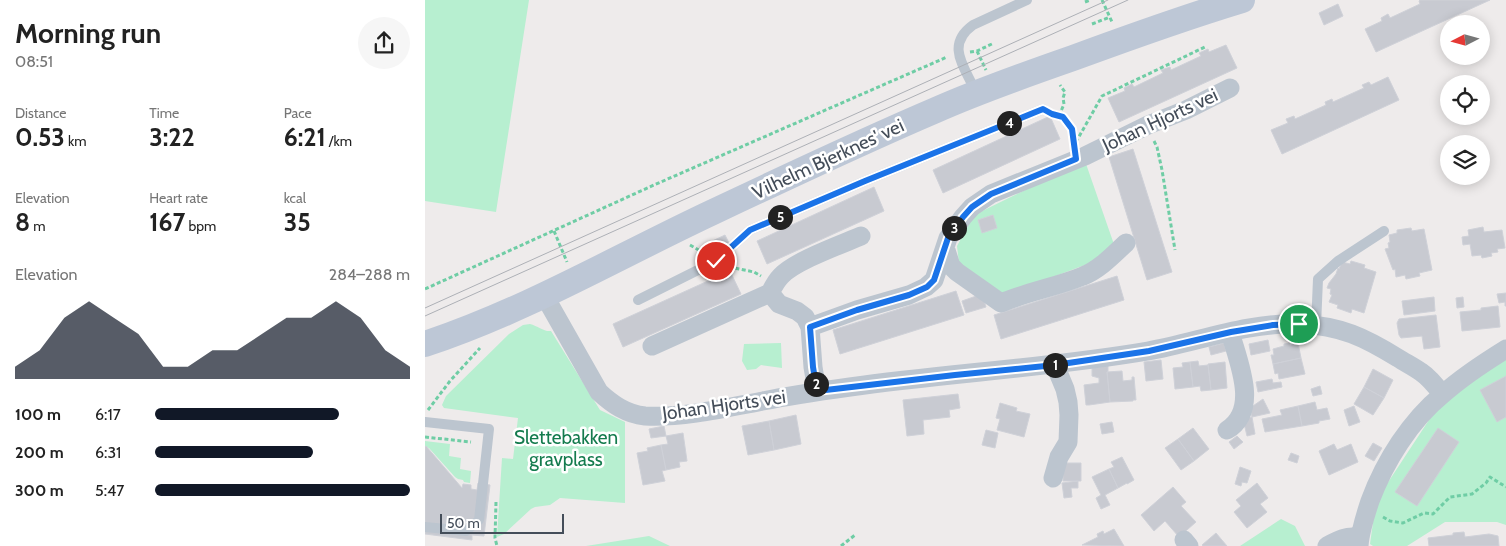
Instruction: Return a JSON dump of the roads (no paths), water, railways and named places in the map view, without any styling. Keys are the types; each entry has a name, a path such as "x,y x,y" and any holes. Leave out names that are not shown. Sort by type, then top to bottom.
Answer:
{"main road":[{"name":"Vilhelm Bjerknes' vei","path":"425,344 456,334 544,295 669,232 937,109 983,85 1243,0"}],"street":[{"name":"Johan Hjorts vei","path":"810,327 857,310 909,295 927,287 934,280 948,238 972,207 991,194 1076,152 1186,110 1230,88"},
{"path":"651,346 770,292 779,277 787,270 861,236"},
{"path":"945,247 951,266 1001,303 1083,276 1097,268 1126,243"},
{"path":"770,292 779,304 797,311 805,317 810,327 817,391"},
{"name":"Johan Hjorts vei","path":"544,295 599,392 608,401 630,413 645,416 719,409 817,391 1055,365 1149,351 1231,332 1273,325 1299,324 1336,329 1355,334 1374,343 1421,371 1443,394"},
{"path":"1227,430 1235,424 1243,411 1245,398 1241,368 1231,332"},
{"path":"1327,546 1352,536 1359,542 1379,479 1396,449 1416,423 1443,394 1506,349"},
{"path":"1053,478 1059,457 1068,442 1068,402 1055,365"}],"lane":[{"path":"983,85 958,52 960,39 968,29 983,20 1027,0"},
{"path":"638,300 716,261 750,230 856,184 1043,109"},
{"path":"1316,326 1318,279 1338,261 1384,231"},
{"path":"425,422 489,429 479,520 466,531 425,527"}],"tram line":[{"path":"425,308 1108,0"},
{"path":"425,316 1128,0"}],"park label":[{"name":"Slettebakken gravplass","path":"566,448"}]}
